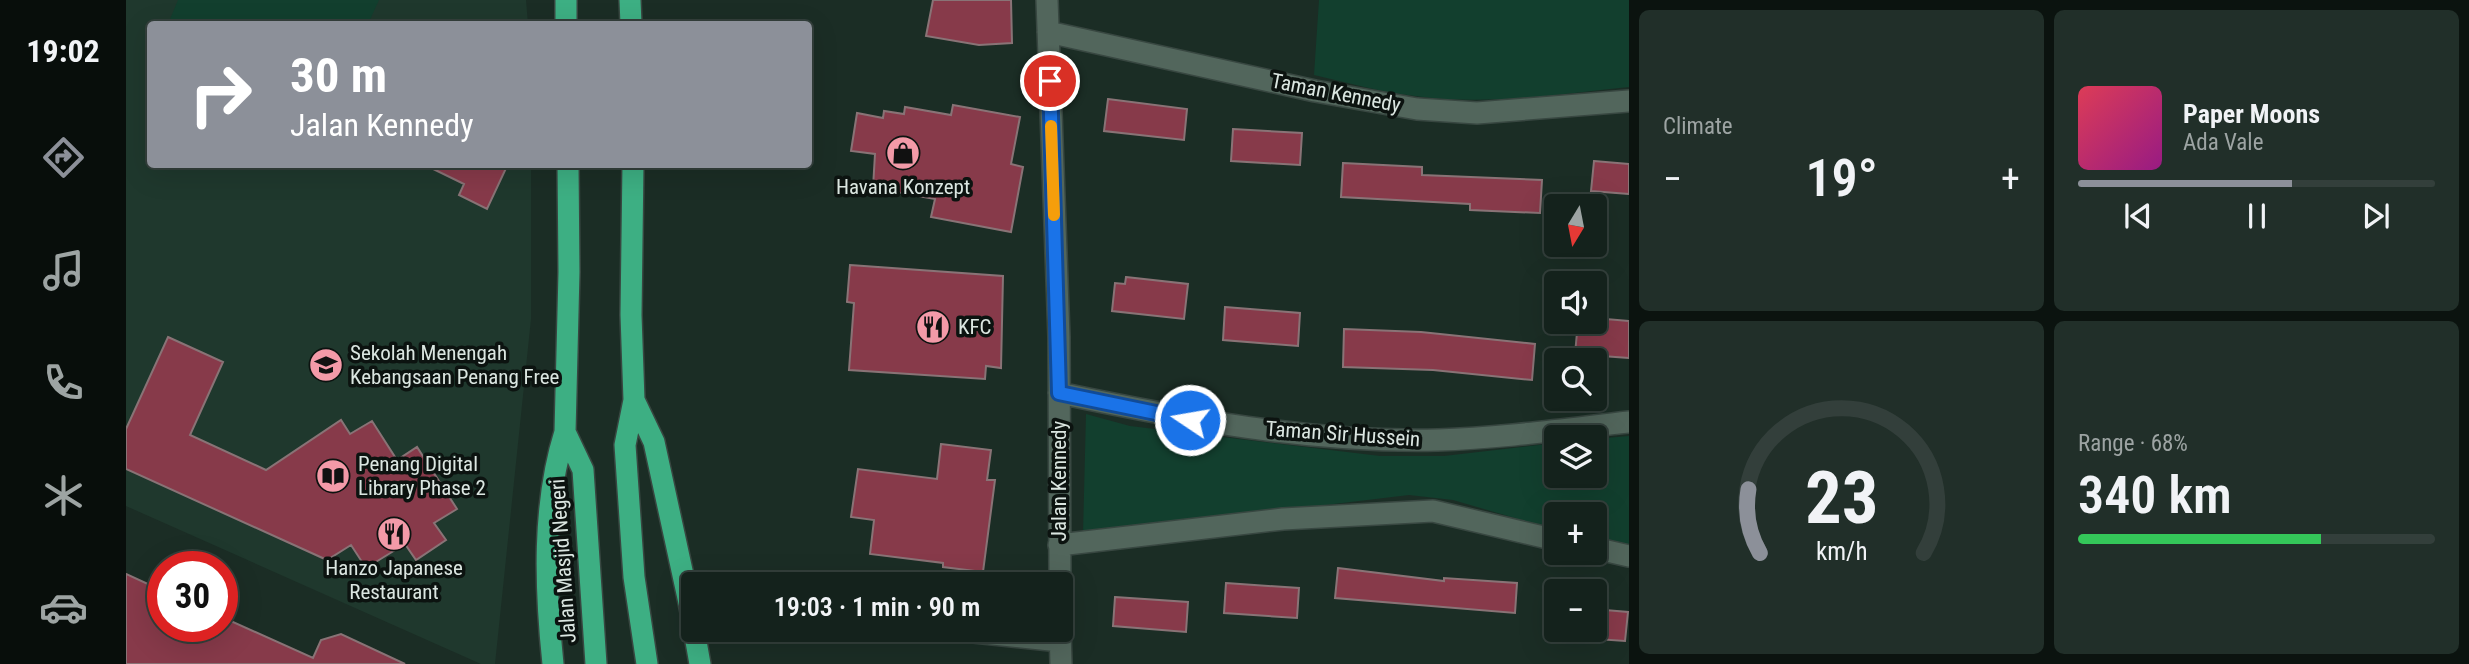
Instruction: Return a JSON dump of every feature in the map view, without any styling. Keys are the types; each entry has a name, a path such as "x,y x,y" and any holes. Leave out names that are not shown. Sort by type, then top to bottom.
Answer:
{"highway":[{"path":"566,0 566,21"},
{"path":"630,0 631,21"},
{"name":"Jalan Masjid Negeri","path":"568,168 569,272 565,432 583,470 596,664"},
{"path":"633,168 631,315 634,400 625,445 634,577 647,664"},
{"path":"634,400 654,442 683,572"},
{"path":"553,664 547,600 552,471 565,432"},
{"path":"696,642 700,664"}],"street":[{"name":"Jalan Kennedy","path":"1047,0 1059,393 1060,572"},
{"name":"Taman Kennedy","path":"1048,32 1315,90 1417,109 1477,113 1548,110 1629,101"},
{"name":"Taman Sir Hussein","path":"1059,393 1190,420 1319,436 1438,440 1629,422"},
{"path":"1059,545 1283,519 1433,511 1544,537"},
{"path":"1607,551 1629,556"},
{"path":"1060,642 1061,664"}],"shaded area":[{"name":"Sekolah Menengah Kebangsaan Penang Free","path":"126,0 526,0 528,21 147,21 147,168 531,168 531,319 495,664 481,664 238,556 238,551 227,551 126,506"},
{"path":"178,0 379,0 369,21 169,21"},
{"path":"1319,0 1629,0 1629,87 1522,98 1468,100 1402,94 1314,75"},
{"path":"1086,414 1130,426 1380,456 1444,456 1544,444 1544,488 1607,488 1607,438 1629,436 1629,546 1607,541 1607,502 1544,502 1544,527 1453,500 1409,495 1083,534"}],"building":[{"path":"933,0 1011,0 1012,43 979,45 926,36"},
{"path":"1108,99 1187,109 1184,140 1104,131"},
{"path":"953,105 1020,117 1011,164 1023,167 1011,232 931,217 935,199 873,188 875,154 851,151 857,113 883,118 884,111 904,114 905,107 951,115"},
{"path":"1233,129 1302,133 1300,165 1231,161"},
{"path":"1594,161 1629,164 1629,194 1591,191"},
{"path":"1343,163 1422,167 1422,175 1542,180 1540,213 1470,210 1470,204 1341,197"},
{"path":"431,168 506,168 487,209 459,195 464,184"},
{"name":"KFC","path":"850,265 1003,276 1001,368 986,366 985,379 849,370 854,303 847,302"},
{"path":"1126,277 1188,284 1184,319 1112,311 1115,283 1125,284"},
{"path":"1225,307 1300,313 1298,346 1223,340"},
{"path":"1607,319 1629,321 1629,358 1607,356 1607,348 1576,348 1577,334 1607,334"},
{"path":"1344,329 1421,332 1535,344 1532,380 1433,370 1343,367"},
{"path":"168,337 223,362 190,435 266,470 341,420 350,434 372,421 397,460 417,447 457,509 434,523 446,540 416,560 405,544 366,568 351,545 327,560 126,469 126,429"},
{"path":"941,444 991,450 987,480 995,480 983,572 943,567 943,563 870,554 874,520 851,517 858,469 937,479"},
{"path":"1338,568 1444,581 1444,578 1517,583 1515,613 1335,598"},
{"path":"126,574 147,584 147,642 238,642 238,624 313,658 321,640 341,634 405,664 126,664"},
{"path":"1226,583 1299,588 1297,618 1224,613"},
{"path":"1115,597 1188,602 1186,632 1113,626"},
{"path":"1607,610 1628,612 1625,641 1607,640"}],"slow traffic":[{"path":"1051,126 1054,215"}],"place":[{"name":"Havana Konzept","path":"903,153"},
{"name":"KFC","path":"933,327"},
{"name":"Sekolah Menengah Kebangsaan Penang Free","path":"326,365"},
{"name":"Penang Digital Library Phase 2","path":"333,476"},
{"name":"Hanzo Japanese Restaurant","path":"394,534"}],"route":[{"path":"1050,81 1059,393 1190,420"}]}
